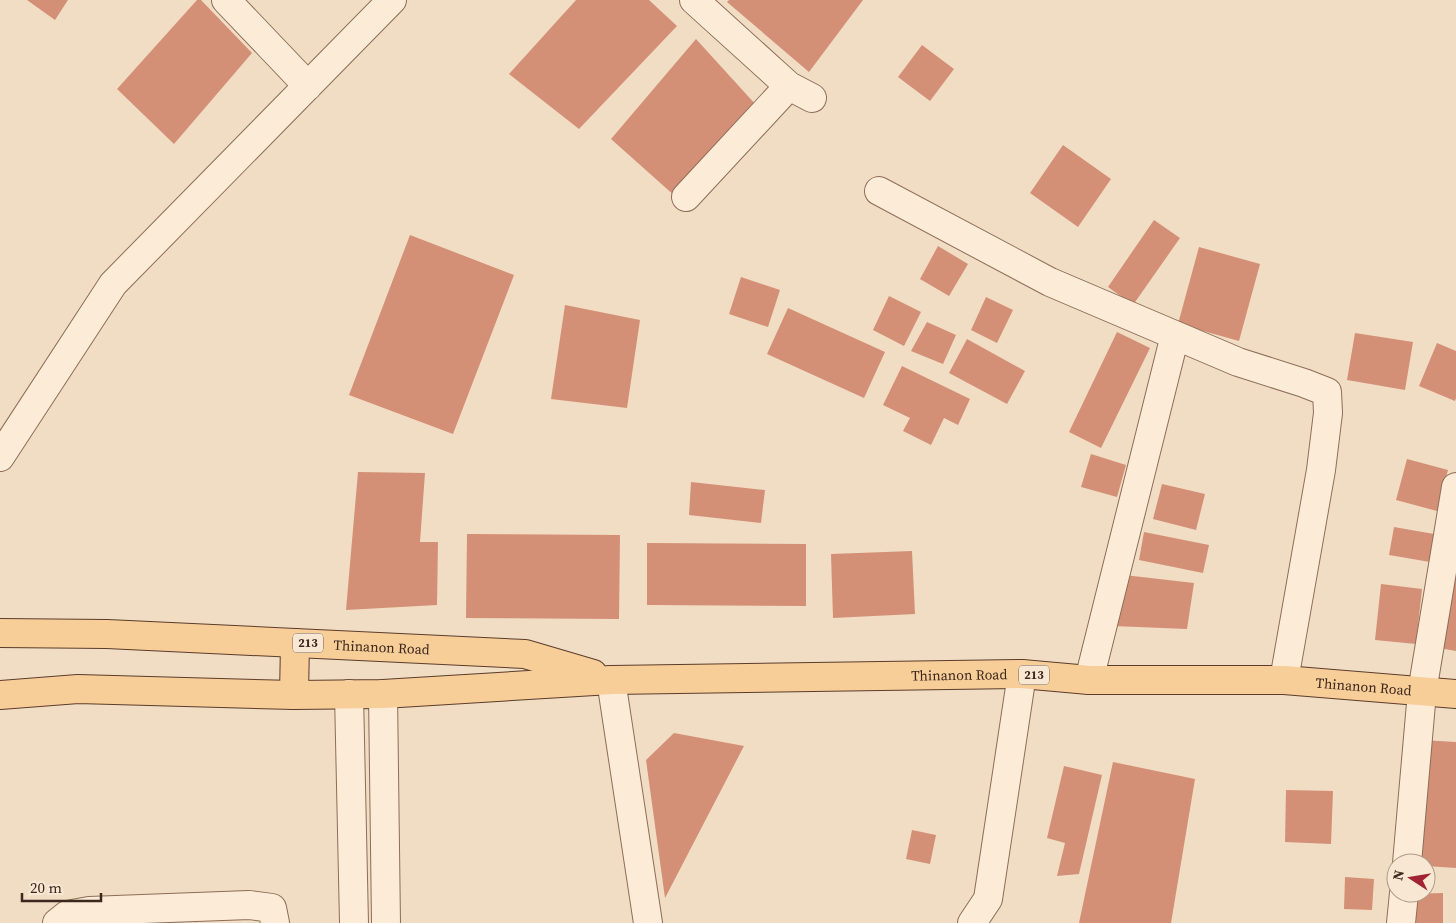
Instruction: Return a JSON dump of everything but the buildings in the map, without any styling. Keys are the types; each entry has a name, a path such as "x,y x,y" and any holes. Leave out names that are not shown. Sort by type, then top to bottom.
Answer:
{"main road":[{"name":"Thinanon Road","path":"0,633 106,634 525,654 611,680"},
{"path":"294,695 295,643"},
{"name":"Thinanon Road","path":"0,695 78,689 294,695 382,694 611,680 1022,674 1089,680 1284,680 1456,694"}],"street":[{"path":"226,0 308,86"},
{"path":"0,457 113,284 392,0"},
{"path":"694,0 788,86 812,98"},
{"path":"686,197 788,86"},
{"path":"879,191 1050,282 1238,362 1327,392 1328,412 1321,470 1284,680"},
{"path":"1089,680 1175,335"},
{"path":"1408,853 1422,692 1456,487"},
{"path":"972,923 988,899 1022,674"},
{"path":"611,680 648,923"},
{"path":"349,694 354,923"},
{"path":"382,694 386,923"},
{"path":"1402,923 1403,903"},
{"path":"57,923 67,916 89,911 249,905 272,908 276,923"}]}
